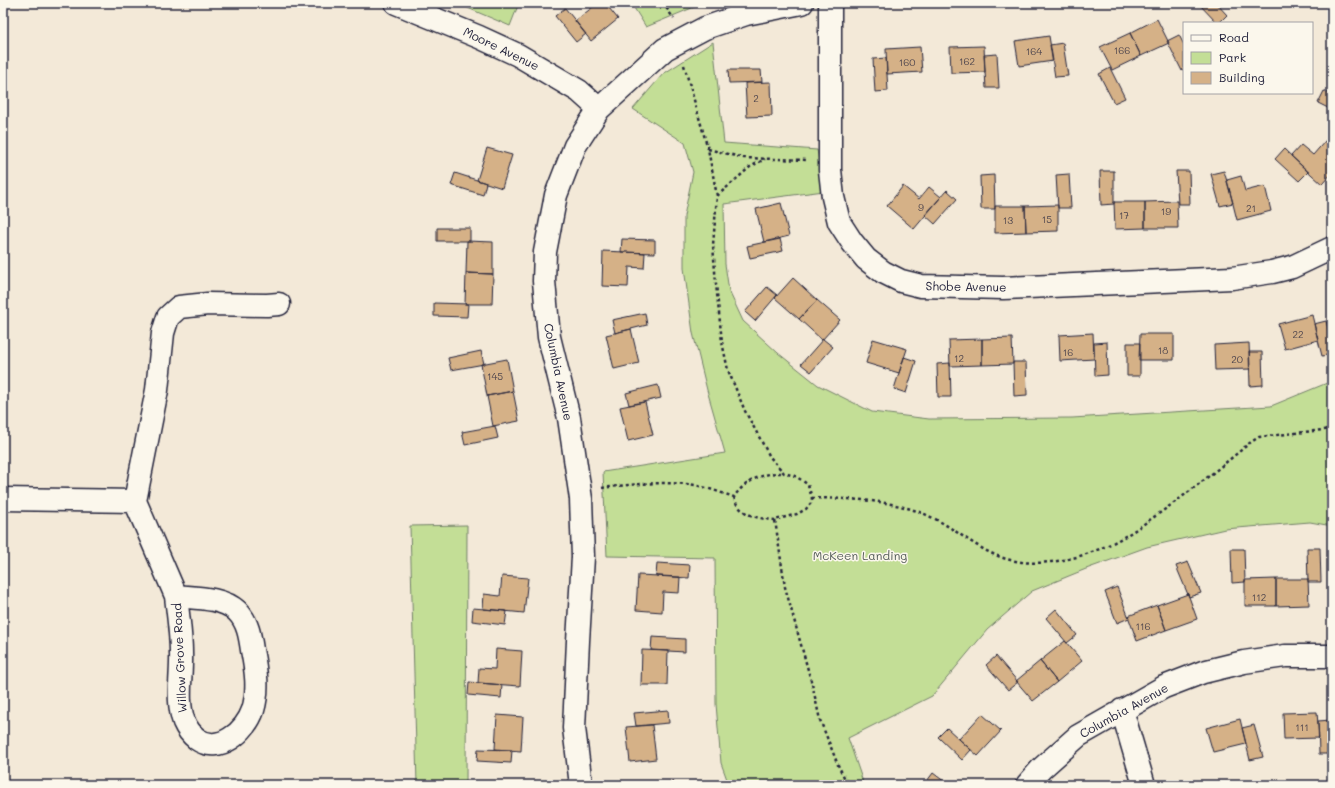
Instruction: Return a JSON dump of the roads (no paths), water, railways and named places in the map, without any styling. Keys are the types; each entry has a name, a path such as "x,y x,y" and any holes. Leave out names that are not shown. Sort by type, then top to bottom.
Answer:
{"street":[{"name":"Moore Avenue","path":"396,3 479,37 518,56 579,91 598,109"},
{"name":"Columbia Avenue","path":"581,785 574,728 583,557 580,492 569,418 549,337 544,281 545,252 556,195 575,146 598,109 665,49 705,28 746,14 802,3"},
{"name":"Shobe Avenue","path":"830,3 830,170 833,197 839,222 852,242 866,259 883,272 901,281 921,286 1003,288 1232,278 1272,272 1292,267 1332,248"},
{"path":"3,499 135,501 157,390 163,333 168,317 179,307 208,304 279,304"},
{"name":"Willow Grove Road","path":"135,501 176,596 181,652 180,710 184,724 200,741 211,745 223,742 240,732 247,723 253,710 256,695 256,673 248,629 237,611 227,605 217,601 176,596"},
{"name":"Columbia Avenue","path":"1027,785 1041,769 1078,736 1164,687 1203,672 1244,662 1285,656 1332,656"},
{"path":"1122,710 1144,785"}],"park label":[{"name":"McKeen Landing","path":"860,556"}]}
